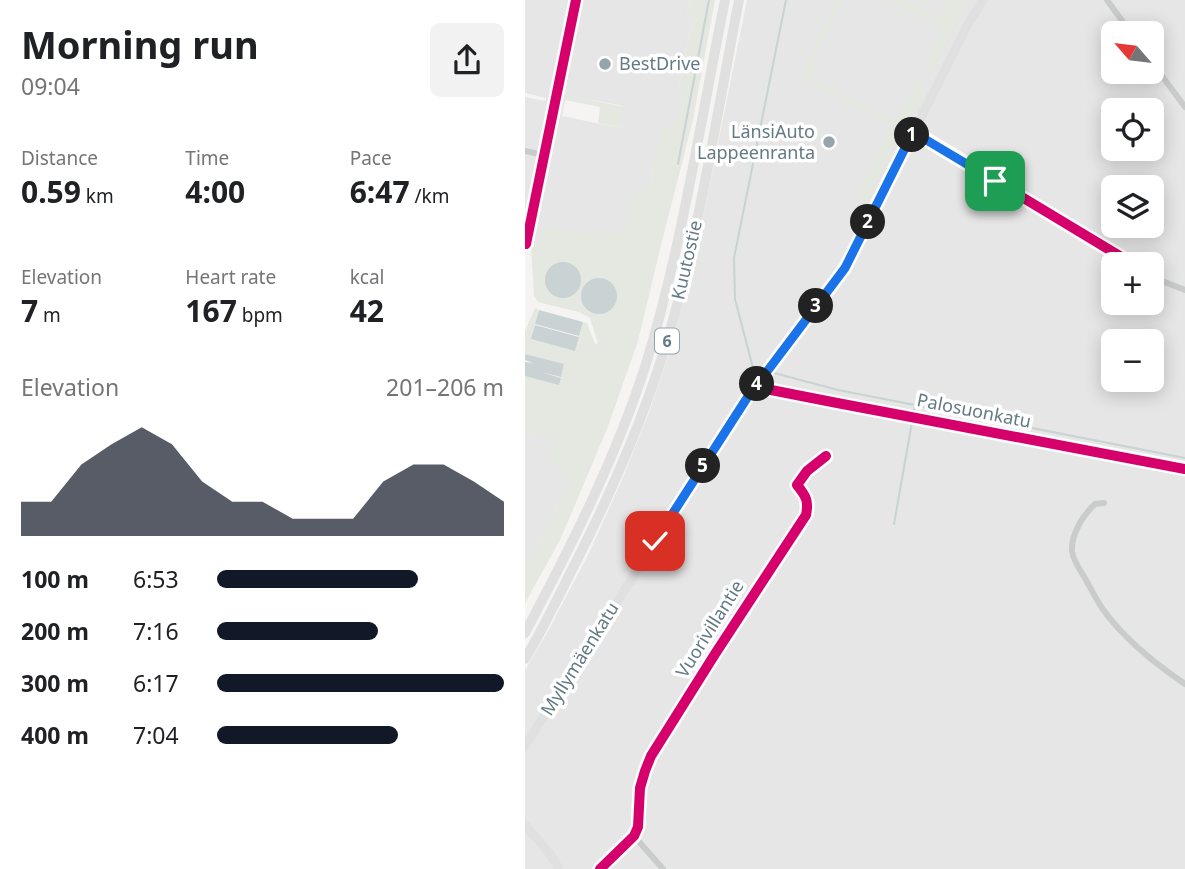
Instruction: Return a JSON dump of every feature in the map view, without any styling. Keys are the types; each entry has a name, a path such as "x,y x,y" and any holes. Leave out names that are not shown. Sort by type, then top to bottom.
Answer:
{"highway":[{"name":"Kuutostie","path":"525,633 606,467 644,369 671,271 725,0"},
{"name":"Kuutostie","path":"525,659 620,468 646,404 663,352 696,223 739,0"}],"main road":[{"name":"Myllymäenkatu","path":"525,746 715,446 845,268 982,0"},
{"path":"525,825 559,869"}],"street":[{"path":"526,244 576,0"},
{"path":"1107,0 1122,21"},
{"path":"1164,79 1185,107"},
{"path":"913,132 1113,252"},
{"path":"525,151 544,155"},
{"path":"1164,282 1185,290"},
{"name":"Palosuonkatu","path":"757,385 832,402 1185,469"},
{"name":"Vuorivillantie","path":"634,836 638,827 640,788 652,756 806,515 808,505 804,493 797,485 807,471 826,456"},
{"path":"1104,503 1095,504 1077,527 1072,551 1075,561 1101,607 1113,622 1141,651 1185,684"},
{"path":"600,869 634,836 663,869"}],"shaded area":[{"path":"525,0 690,0 687,15 695,21 690,31 679,88 684,105 654,156 651,188 631,198 621,231 596,233 547,227 537,246 525,242 525,97 545,101 546,98 525,93","holes":["566,95 623,106 620,128 562,116"]},
{"path":"690,0 715,0 693,120 638,341 607,429 560,540 525,603 525,567 571,478 549,461 555,442 525,431 525,376 559,384 564,365 525,354 525,331 535,308 539,310 531,339 575,351 583,322 587,323 595,344 598,343 590,318 579,312 538,302 534,296 531,246 537,246 547,226 596,233 621,230 631,198 643,187 651,187 654,156 661,129 677,120 684,105 679,88 690,31 695,21 687,15"},
{"path":"747,0 1185,0 1185,869 525,869 525,670 589,553 650,410 673,342 702,223"},
{"path":"836,0 843,0 813,61 820,65 813,79 896,121 916,83 918,81 926,85 867,202 855,196 891,126 800,77"},
{"path":"884,0 905,0 937,15 946,0 968,0 931,73 925,70 924,66 942,28"},
{"path":"928,89 855,241 852,240"},
{"path":"566,95 624,107 620,128 598,123 600,107 565,100"},
{"path":"563,262 576,267 581,280 576,293 563,298 550,293 545,280 550,267"},
{"path":"599,278 612,283 617,296 612,309 599,314 586,309 581,296 586,283"},
{"path":"539,310 583,322 579,336 535,324"},
{"path":"535,325 579,337 575,351 531,339"},
{"path":"525,354 564,364 561,377 541,372 561,378 559,385 525,376 525,362 533,363 525,360"},
{"path":"525,431 556,442 571,478 525,567"}],"waterway":[{"path":"678,164 709,0"},
{"path":"762,370 753,368 735,299 734,258 786,0"},
{"path":"774,373 838,390 1185,458"},
{"path":"894,524 915,405"}],"cycle path":[{"path":"526,244 576,0"},
{"path":"914,132 1113,252"},
{"path":"757,385 832,402 1185,469"},
{"path":"600,869 634,836 638,827 640,788 651,756 806,515 806,499 797,485 807,471 826,456"}],"place":[{"name":"BestDrive","path":"605,64"},
{"name":"LänsiAuto Lappeenranta","path":"829,142"}],"route":[{"path":"655,541 747,398 845,268 913,132 995,181"}]}
